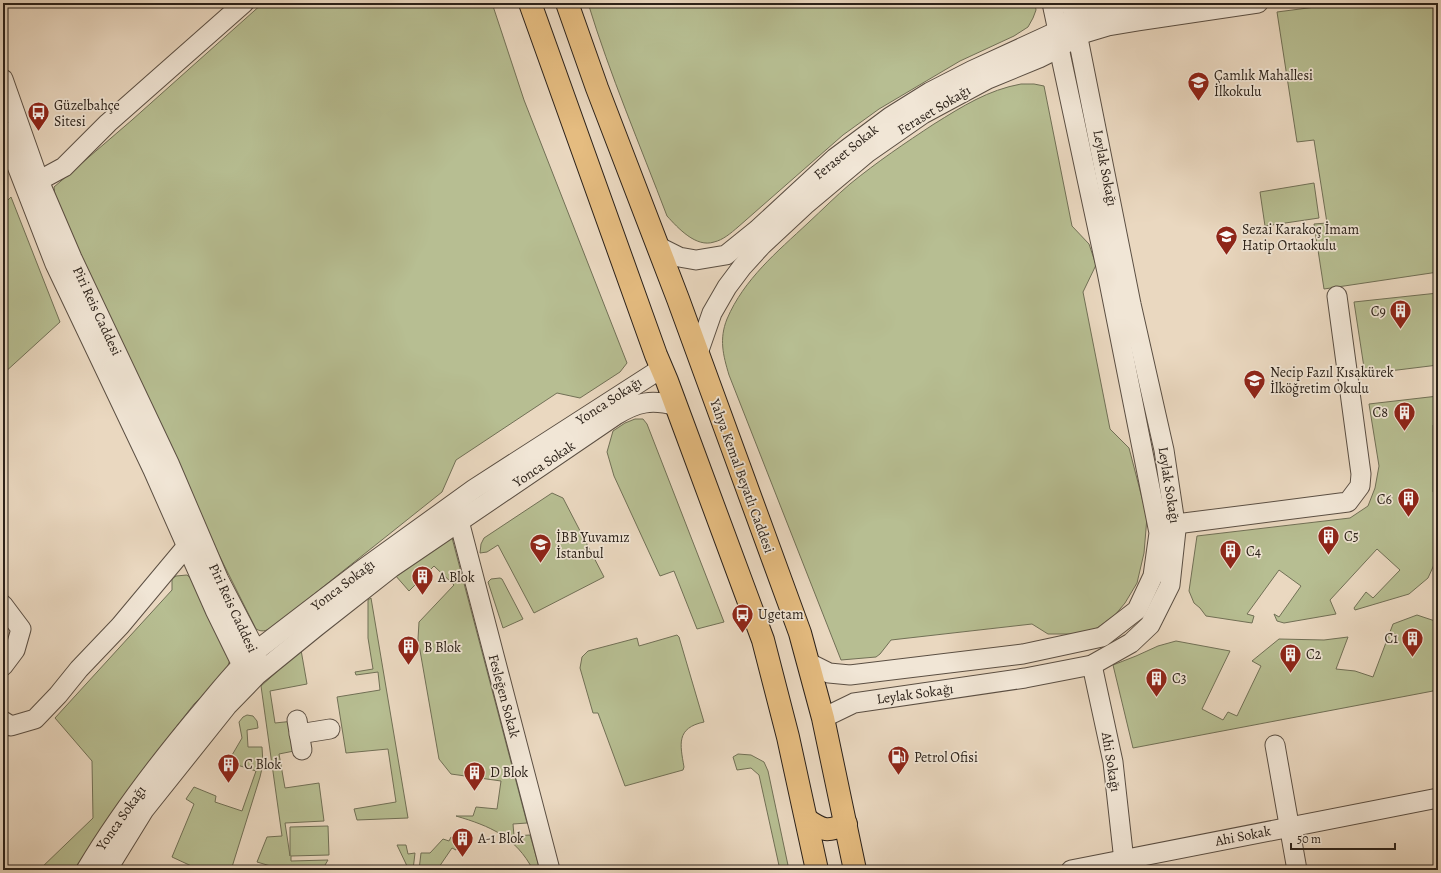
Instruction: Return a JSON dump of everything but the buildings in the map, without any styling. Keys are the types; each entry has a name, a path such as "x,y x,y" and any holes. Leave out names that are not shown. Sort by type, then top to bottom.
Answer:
{"main road":[{"path":"530,3 581,147 763,640 786,730 817,870"},
{"name":"Yahya Kemal Beyatlı Caddesi","path":"568,3 614,135 698,353 800,633 823,718 855,870"},
{"path":"564,98 568,104 573,107 577,109 583,108 591,104 597,88"},
{"path":"581,147 584,133 589,129 597,127 607,129 614,135"},
{"path":"807,820 817,827 826,830 835,829 846,824"}],"street":[{"path":"33,184 64,167 108,123 244,3"},
{"name":"Leylak Sokağı","path":"809,663 829,673 850,675 1023,654 1102,637 1137,610 1153,576 1159,533 1107,272 1058,39 1052,3"},
{"path":"1074,18 1157,3"},
{"name":"Feraset Sokağı","path":"698,353 712,313 727,287 742,267 762,245 805,205 861,157 923,114 988,79 1039,58 1058,39 1074,18 1108,26 1258,3"},
{"name":"Leylak Sokağı","path":"823,718 854,703 1025,678 1092,665 1131,643 1150,625 1170,585 1177,536 1164,450 1130,297 1074,18"},
{"name":"Feraset Sokak","path":"658,246 679,257 696,260 726,255 757,230 835,158 890,117 930,92 964,74 1058,39"},
{"name":"Piri Reis Caddesi","path":"3,79 55,264 153,470 194,543 218,580 256,651 250,670"},
{"name":"Piri Reis Caddesi","path":"3,130 33,184"},
{"path":"1176,524 1348,502 1360,486 1361,474 1337,296"},
{"name":"Yonca Sokağı","path":"256,651 359,572 474,489 662,368"},
{"name":"Yonca Sokak","path":"459,521 626,409 636,404 653,402 676,406"},
{"name":"Yonca Sokağı","path":"86,870 123,812 162,761 250,670 459,521"},
{"name":"Fesleğen Sokak","path":"459,521 550,870"},
{"path":"3,721 10,726 35,719 194,543"},
{"name":"Piri Reis Caddesi","path":"194,543 250,670"},
{"path":"3,605 21,629 15,650 3,666"},
{"name":"Ahi Sokağı","path":"1092,665 1113,762 1124,865"},
{"name":"Yonca Sokağı","path":"107,870 144,810 227,706 250,670"},
{"path":"299,734 330,729"},
{"path":"1275,745 1297,870"},
{"name":"Ahi Sokak","path":"1071,870 1124,865 1290,827 1438,798"}],"green space":[{"path":"263,3 492,3 524,100 627,363 620,372 580,398 557,393 456,460 442,492 274,626 263,631 256,629 215,547 125,348 59,210 54,187 132,120"},
{"path":"588,3 1035,3 1036,10 1028,27 1014,36 960,61 879,109 843,135 730,234 717,241 707,243 694,240 688,236 667,216 616,83"},
{"path":"1346,3 1438,3 1438,272 1324,289 1314,224 1327,223 1314,140 1297,142 1277,12"},
{"path":"1021,84 1044,86 1072,226 1089,244 1096,265 1083,292 1110,429 1129,448 1147,517 1144,553 1137,583 1125,603 1115,615 1097,628 1078,634 1048,634 1032,624 891,640 876,657 841,660 729,375 723,347 723,333 727,319 742,291 762,267 834,198 870,168 955,111 998,90"},
{"path":"1314,183 1319,218 1265,226 1260,192"},
{"path":"11,197 60,322 3,374 3,205"},
{"path":"1438,293 1438,365 1365,374 1354,302"},
{"path":"1438,396 1438,425 1433,425 1433,492 1438,493 1438,556 1428,578 1409,594 1355,610 1354,608 1366,592 1373,598 1400,570 1377,549 1330,600 1336,614 1284,623 1277,621 1274,614 1279,617 1301,586 1279,570 1247,614 1254,616 1252,623 1206,616 1194,603 1189,591 1197,536 1350,518 1368,506 1375,488 1379,466 1369,404"},
{"path":"635,419 643,419 647,424 724,622 697,629 674,571 660,576 614,476 607,452 613,431 625,423"},
{"name":"İBB Yuvamız İstanbul","path":"552,493 563,498 604,577 534,613 498,545 487,552 480,553 481,544 484,538"},
{"path":"451,534 527,823 513,824 514,836 530,835 540,870 533,870 519,849 501,834 480,824 456,816 473,816 476,807 497,809 501,781 451,774 439,759 418,639 419,622 454,585 434,566 409,591 395,575"},
{"path":"187,575 193,580 230,660 225,673 194,704 170,735 76,870 39,870 93,818 92,761 55,718 172,590 172,579 176,576"},
{"path":"491,579 502,579 523,619 503,628 488,582"},
{"path":"371,598 408,818 357,820 354,809 396,802 388,749 346,753 337,697 380,690 378,672 356,675 355,672 373,669 368,638 368,600"},
{"path":"1417,615 1438,622 1438,677 1433,691 1133,748 1113,665 1158,646 1176,641 1230,651 1202,709 1223,720 1228,712 1237,716 1261,666 1252,661 1279,639 1324,640 1348,637 1336,669 1355,671 1373,677 1393,624"},
{"path":"677,635 679,637 704,722 688,728 684,733 681,744 684,767 683,770 625,786 598,713 593,713 580,668 582,657 588,651 637,638 639,646"},
{"path":"301,650 307,684 270,691 275,723 294,721 299,750 279,754 285,788 319,783 324,821 285,823 290,856 290,827 328,826 329,855 291,856 291,861 328,860 322,870 284,870 257,862 267,837 282,836 261,686"},
{"path":"247,715 253,716 257,721 258,728 247,730 248,747 262,747 263,764 260,777 232,867 218,867 217,870 200,870 172,857 194,804 186,799 194,787 216,796 215,802 242,811 256,771 228,762 242,738 239,722"},
{"path":"738,754 751,755 764,762 768,771 789,870 780,870 759,775 751,768 737,770 733,757"},
{"path":"451,837 460,842 456,850 452,848 439,867 443,870 419,870 421,853 430,853 443,839 449,841"},
{"path":"397,845 406,845 408,854 415,853 413,870 400,870 407,866"}],"place":[{"name":"Çamlık Mahallesi İlkokulu","path":"1198,102"},
{"name":"Güzelbahçe Sitesi","path":"38,132"},
{"name":"Sezai Karakoç İmam Hatip Ortaokulu","path":"1227,256"},
{"name":"C9","path":"1401,330"},
{"name":"Necip Fazıl Kısakürek İlköğretim Okulu","path":"1254,400"},
{"name":"C8","path":"1404,432"},
{"name":"C6","path":"1408,518"},
{"name":"C5","path":"1328,556"},
{"name":"İBB Yuvamız İstanbul","path":"541,564"},
{"name":"C4","path":"1231,570"},
{"name":"A Blok","path":"423,596"},
{"name":"Ugetam","path":"743,634"},
{"name":"C1","path":"1413,658"},
{"name":"B Blok","path":"409,666"},
{"name":"C2","path":"1290,674"},
{"name":"C3","path":"1157,698"},
{"name":"Petrol Ofisi","path":"898,776"},
{"name":"C Blok","path":"228,784"},
{"name":"D Blok","path":"474,792"},
{"name":"A-1 Blok","path":"462,858"}]}
